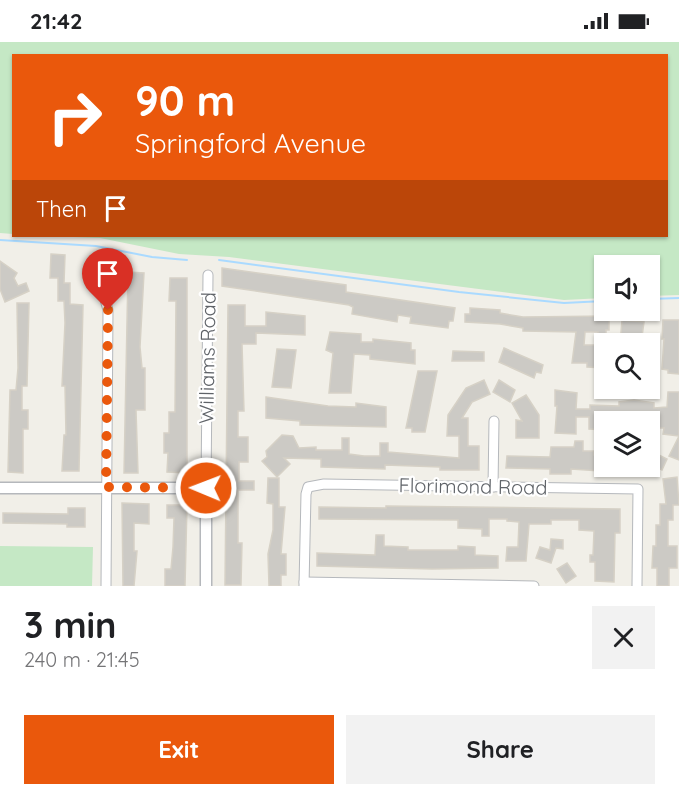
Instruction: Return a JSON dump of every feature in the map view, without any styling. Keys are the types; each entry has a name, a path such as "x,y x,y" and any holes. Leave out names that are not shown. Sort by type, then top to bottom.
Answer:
{"street":[{"path":"94,274 102,289 108,310 106,586"},
{"name":"Williams Road","path":"206,586 208,275"},
{"path":"493,487 494,421"},
{"name":"Florimond Road","path":"304,584 304,507 308,487 324,484 638,489 637,586"},
{"path":"0,488 206,488"},
{"path":"304,584 534,586"}],"green space":[{"path":"0,42 679,42 679,295 660,296 660,255 594,255 594,298 564,300 229,257 179,254 100,238 74,237 668,237 668,54 12,54 12,234 0,233"},
{"path":"0,546 93,547 92,586 0,586"}],"building":[{"path":"51,254 65,255 64,283 70,283 70,304 83,305 79,471 62,471 64,435 66,435 65,386 62,386 64,301 58,301 58,278 50,278"},
{"path":"0,261 17,273 14,278 18,286 26,283 29,291 5,302 0,289"},
{"path":"222,268 346,285 346,292 455,308 453,321 449,321 448,328 410,323 411,317 398,315 397,322 352,314 353,307 349,305 222,286"},
{"path":"128,272 144,273 140,347 142,368 145,368 145,410 136,410 138,473 124,473"},
{"path":"170,278 187,278 187,473 167,472 168,453 164,453 164,433 169,433 169,412 175,412 176,301 169,301"},
{"path":"17,303 29,303 27,386 22,386 22,410 28,410 28,429 23,429 23,473 8,472 10,390 16,390 18,368"},
{"path":"228,305 245,305 245,326 266,326 266,312 305,316 305,335 256,333 256,344 242,344 244,411 238,411 238,437 248,437 248,462 239,462 239,481 254,481 254,490 238,490 238,543 242,543 241,585 225,585"},
{"path":"470,308 500,310 500,313 523,317 594,316 594,321 609,321 609,330 606,330 606,333 585,332 584,345 594,345 594,367 587,367 587,363 572,363 576,332 523,331 523,328 500,324 465,322 465,314 470,314"},
{"path":"663,320 679,320 679,374 668,373 668,370 662,369"},
{"path":"622,321 644,322 642,333 621,333"},
{"path":"330,332 361,334 361,342 373,342 373,339 411,343 411,350 415,350 415,364 370,359 370,355 354,354 351,393 329,393 333,353 326,350"},
{"path":"504,348 543,365 541,373 536,372 534,378 499,362"},
{"path":"277,349 296,350 291,388 272,387"},
{"path":"453,351 484,352 484,361 452,361"},
{"path":"418,371 437,371 425,432 412,432 412,428 406,428"},
{"path":"484,380 490,394 472,402 462,418 468,418 468,446 479,446 479,470 440,470 440,467 385,465 385,469 321,467 321,459 284,458 290,464 277,477 262,461 267,457 266,451 282,435 293,436 299,448 342,450 342,438 349,438 349,454 380,456 380,443 388,443 388,452 459,458 459,436 447,436 448,415 466,388"},
{"path":"499,380 515,390 510,402 493,392"},
{"path":"555,390 577,393 576,409 590,409 590,405 619,406 619,402 634,400 654,403 654,408 667,407 668,392 679,392 679,436 663,434 664,428 660,428 660,411 594,411 594,429 589,429 589,417 576,417 576,434 555,433 557,406 555,406"},
{"path":"526,395 539,415 539,438 516,438 516,420 522,421 512,403"},
{"path":"266,397 328,406 356,407 356,403 386,407 386,427 300,425 300,421 266,418"},
{"path":"679,436 679,460 669,456"},
{"path":"575,441 583,441 583,451 594,451 594,471 571,469 571,474 550,474 550,469 506,468 507,456 550,457 551,447 574,447"},
{"path":"660,456 667,459 662,470 660,469"},
{"path":"677,477 679,505 673,505 673,520 668,520 668,546 677,546 677,568 669,568 669,586 657,586 657,568 652,568 653,546 656,546 656,525 660,525 660,504 666,504 663,479"},
{"path":"268,478 279,478 279,507 285,507 281,554 286,554 286,575 281,575 281,586 269,586 268,554 273,530 273,504 267,503"},
{"path":"122,503 149,504 149,524 134,523 134,551 137,551 134,586 123,586"},
{"path":"167,505 187,505 185,586 165,586 165,569 171,569 174,518 167,518"},
{"path":"386,506 620,509 620,533 615,533 614,582 595,581 595,562 590,562 590,555 593,555 594,531 579,530 579,520 551,520 551,524 529,524 526,561 506,561 507,547 518,547 519,522 507,521 507,519 489,519 489,536 482,536 482,529 458,528 458,520 319,519 319,507 386,508"},
{"path":"68,508 85,508 85,527 67,527 67,524 3,523 3,513 68,514"},
{"path":"376,535 384,535 384,546 408,547 408,550 458,550 458,546 475,547 475,555 498,556 498,568 317,566 317,553 375,555"},
{"path":"551,539 563,540 563,549 556,548 551,563 536,558 540,547 550,550"},
{"path":"567,563 576,576 566,583 557,569"}],"waterway":[{"path":"0,240 96,246 152,257 187,260"},
{"path":"219,260 459,292 564,303 594,302"},
{"path":"660,299 679,298"}],"route":[{"path":"108,310 106,487 206,488"}]}
